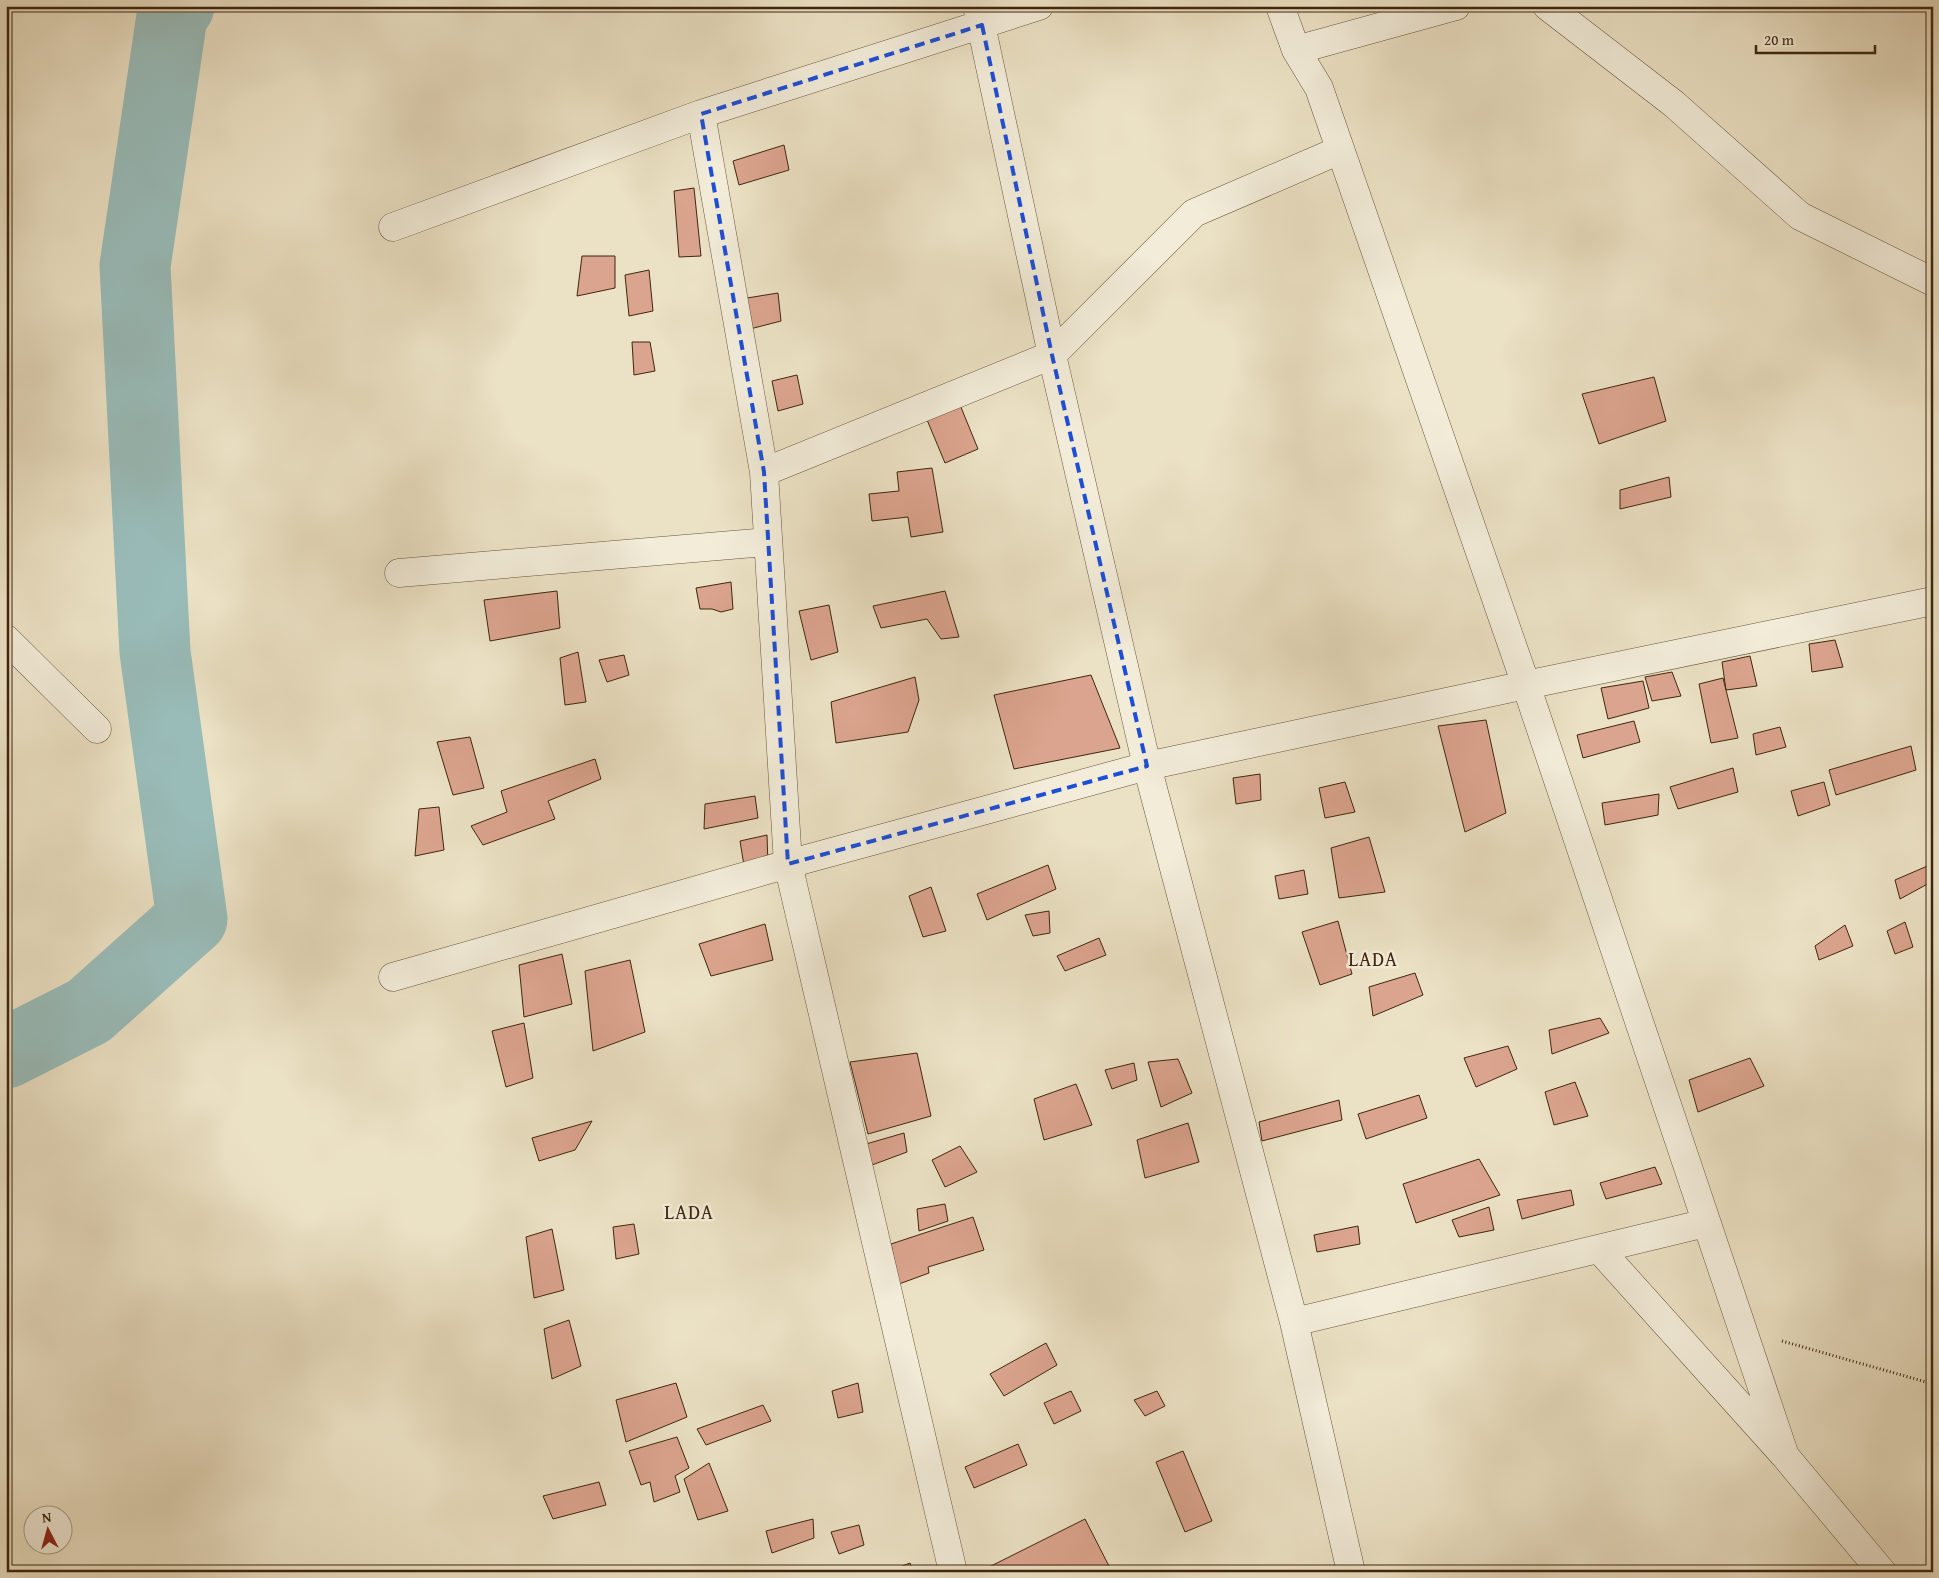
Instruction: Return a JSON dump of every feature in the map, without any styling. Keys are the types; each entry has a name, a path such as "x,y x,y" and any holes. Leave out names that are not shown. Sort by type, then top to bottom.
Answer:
{"street":[{"path":"393,227 979,15 1039,6"},
{"path":"1280,6 1296,50 1319,88 1526,685 1785,1456"},
{"path":"1296,50 1456,6"},
{"path":"1547,6 1674,104 1800,216 1933,282"},
{"path":"979,15 1052,355 1147,766 1294,1322 1351,1572"},
{"path":"701,114 764,472 788,864 953,1572"},
{"path":"764,472 1052,355 1194,213 1340,150"},
{"path":"399,573 767,542"},
{"path":"393,977 788,864 1147,766 1933,601"},
{"path":"6,639 97,729"},
{"path":"1294,1322 1706,1223"},
{"path":"1599,1249 1785,1456 1882,1572"}],"path":[{"path":"1742,1329 1933,1384"}],"highlighted area":[{"path":"982,25 1052,355 1147,766 788,864 764,472 701,114"}],"building":[{"path":"784,145 789,170 739,185 733,161"},
{"path":"694,188 701,256 679,257 674,191"},
{"path":"582,256 615,256 615,288 577,296"},
{"path":"649,270 653,311 629,316 625,275"},
{"path":"778,293 781,321 750,329 747,298"},
{"path":"632,342 650,342 655,371 634,375"},
{"path":"797,375 803,404 778,411 772,381"},
{"path":"1654,377 1666,421 1599,444 1582,394"},
{"path":"958,400 978,449 945,463 925,415"},
{"path":"932,468 943,532 911,537 908,517 872,521 869,494 899,491 897,472"},
{"path":"1669,477 1671,497 1620,509 1620,490"},
{"path":"731,582 733,609 721,612 712,609 700,609 696,588"},
{"path":"557,591 560,628 490,641 484,600"},
{"path":"945,591 959,637 941,639 927,619 881,628 873,606"},
{"path":"829,605 838,652 811,660 799,611"},
{"path":"1835,640 1843,667 1812,672 1809,644"},
{"path":"578,652 586,702 565,705 560,658"},
{"path":"624,655 629,675 607,682 599,660"},
{"path":"1750,656 1757,686 1726,690 1722,662"},
{"path":"1672,672 1681,696 1652,701 1645,677"},
{"path":"1091,675 1120,748 1014,769 994,695"},
{"path":"915,677 919,700 908,732 836,743 831,702"},
{"path":"1723,678 1738,738 1711,743 1699,684"},
{"path":"1643,681 1649,708 1608,719 1601,688"},
{"path":"1486,720 1506,813 1465,832 1438,726"},
{"path":"1634,721 1640,742 1583,758 1577,735"},
{"path":"1780,727 1786,747 1756,755 1753,734"},
{"path":"470,737 484,788 453,795 437,742"},
{"path":"1911,746 1916,770 1836,795 1829,770"},
{"path":"595,759 601,779 548,801 555,819 483,845 471,826 507,812 501,791"},
{"path":"1733,768 1738,792 1678,809 1670,787"},
{"path":"1260,774 1261,800 1236,804 1233,778"},
{"path":"1345,782 1355,812 1325,818 1319,788"},
{"path":"1824,782 1830,805 1798,816 1791,791"},
{"path":"1659,794 1658,815 1605,825 1602,803"},
{"path":"755,796 758,818 704,829 705,804"},
{"path":"439,807 444,850 415,856 419,809"},
{"path":"767,835 768,865 745,872 740,841"},
{"path":"1369,837 1385,892 1339,898 1331,848"},
{"path":"1932,864 1933,881 1900,899 1895,880"},
{"path":"1048,865 1056,889 987,920 977,894"},
{"path":"1304,870 1308,894 1279,899 1275,876"},
{"path":"931,887 946,931 923,937 909,896"},
{"path":"1049,911 1050,933 1033,936 1025,915"},
{"path":"1338,921 1352,974 1320,985 1302,932"},
{"path":"1905,922 1913,947 1895,954 1887,931"},
{"path":"765,924 773,960 711,976 699,944"},
{"path":"1845,925 1853,946 1819,960 1815,946"},
{"path":"1099,938 1106,955 1065,971 1057,956"},
{"path":"562,954 572,1004 524,1017 519,965"},
{"path":"630,960 645,1032 593,1051 585,971"},
{"path":"1415,973 1423,995 1373,1016 1369,987"},
{"path":"1600,1018 1609,1033 1552,1054 1549,1030"},
{"path":"524,1023 533,1078 506,1087 492,1031"},
{"path":"1508,1046 1517,1069 1476,1087 1464,1058"},
{"path":"917,1053 931,1116 868,1134 850,1062"},
{"path":"1750,1058 1764,1086 1698,1112 1689,1080"},
{"path":"1178,1059 1192,1093 1161,1107 1148,1062"},
{"path":"1134,1063 1137,1080 1112,1089 1105,1070"},
{"path":"1575,1082 1588,1116 1554,1125 1545,1092"},
{"path":"1076,1084 1092,1125 1044,1140 1034,1099"},
{"path":"1419,1095 1427,1118 1366,1139 1358,1114"},
{"path":"1339,1100 1342,1120 1262,1141 1259,1122"},
{"path":"592,1121 575,1150 539,1161 532,1138"},
{"path":"1188,1123 1199,1162 1145,1178 1137,1140"},
{"path":"904,1133 907,1152 872,1165 866,1144"},
{"path":"960,1146 977,1172 945,1187 932,1160"},
{"path":"1479,1159 1500,1195 1416,1223 1403,1184"},
{"path":"1655,1167 1662,1184 1606,1199 1600,1183"},
{"path":"1571,1190 1574,1205 1522,1219 1517,1200"},
{"path":"945,1204 948,1221 919,1231 917,1209"},
{"path":"1489,1207 1494,1230 1459,1237 1452,1220"},
{"path":"973,1217 984,1250 928,1267 929,1273 899,1284 891,1244"},
{"path":"634,1224 639,1254 616,1259 613,1227"},
{"path":"1358,1226 1360,1244 1317,1252 1314,1235"},
{"path":"552,1229 564,1290 534,1298 526,1237"},
{"path":"569,1320 581,1366 552,1379 544,1329"},
{"path":"1046,1343 1057,1365 1004,1396 990,1374"},
{"path":"676,1383 687,1417 626,1442 616,1400"},
{"path":"858,1383 863,1412 838,1418 832,1391"},
{"path":"1071,1391 1081,1411 1054,1424 1044,1403"},
{"path":"1157,1391 1165,1406 1145,1416 1134,1400"},
{"path":"763,1405 771,1421 706,1445 697,1429"},
{"path":"677,1437 689,1468 675,1476 680,1492 654,1502 650,1482 641,1485 629,1451"},
{"path":"1018,1444 1027,1465 974,1488 965,1467"},
{"path":"1183,1451 1212,1521 1185,1532 1156,1462"},
{"path":"709,1463 728,1511 698,1520 684,1479"},
{"path":"599,1482 606,1505 553,1519 543,1496"},
{"path":"813,1519 814,1538 772,1553 766,1531"},
{"path":"1085,1519 1111,1570 1108,1572 991,1572 989,1567"},
{"path":"859,1525 864,1545 839,1554 831,1532"},
{"path":"910,1563 913,1572 887,1572"}],"waterway":[{"path":"6,1053 89,1011 192,919 155,652 135,266 172,16 179,6"}],"district":[{"name":"LADA","path":"1373,959"},
{"name":"LADA","path":"689,1212"}]}
